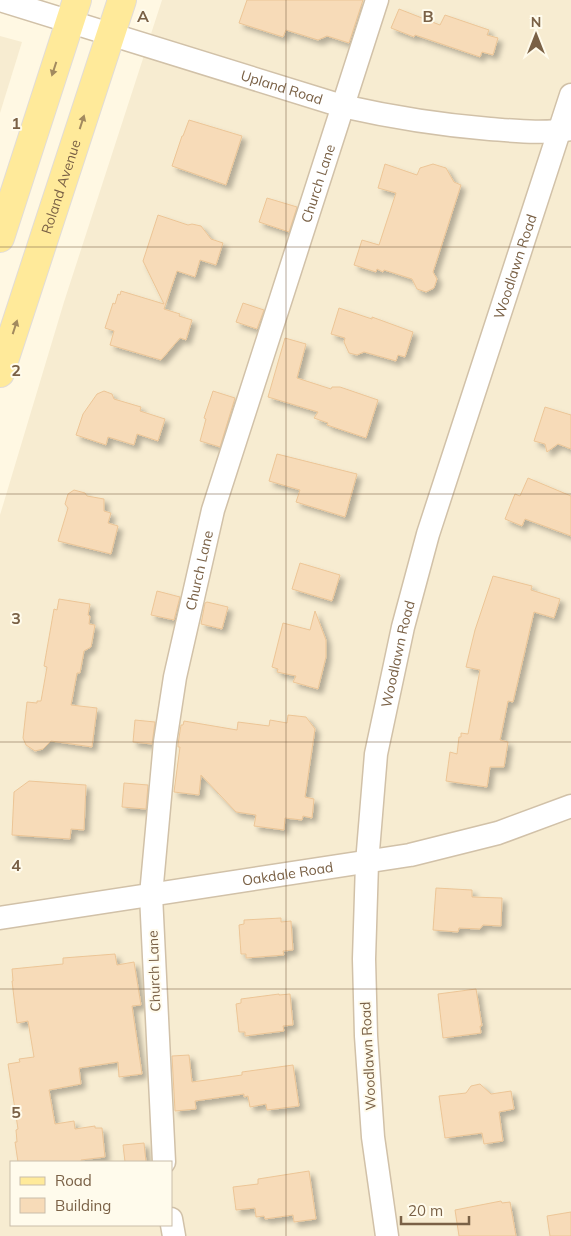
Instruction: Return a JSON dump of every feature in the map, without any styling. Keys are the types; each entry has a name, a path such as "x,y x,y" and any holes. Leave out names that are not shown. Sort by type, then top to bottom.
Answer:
{"main road":[{"name":"Roland Avenue","path":"0,373 122,0"},
{"path":"0,238 74,12"}],"street":[{"name":"Upland Road","path":"0,0 74,12 110,36 342,106 397,118 452,126 509,131 565,130"},
{"name":"Church Lane","path":"164,1161 151,895 164,742 175,677 213,510 377,0"},
{"name":"Woodlawn Road","path":"387,1236 373,1137 368,1078 364,959 367,863 376,754 403,627 428,534 565,130 571,95"},
{"name":"Oakdale Road","path":"0,918 367,863 456,845 498,834 571,806"}],"shaded area":[{"path":"162,0 571,0 571,1236 0,1236 0,515 64,302"},
{"path":"0,36 22,42 0,113"}],"building":[{"path":"247,0 363,0 349,43 327,36 318,40 286,30 283,37 239,23"},
{"path":"399,9 440,25 445,15 489,30 487,35 498,38 493,55 482,52 480,57 391,28"},
{"path":"189,120 242,136 226,185 172,166"},
{"path":"385,164 417,175 420,168 433,164 446,168 454,182 461,185 433,272 437,279 434,288 426,292 417,289 412,279 384,270 383,272 377,269 376,272 354,265 362,240 379,245 396,193 378,188"},
{"path":"267,198 297,207 289,232 259,222"},
{"path":"158,215 188,225 201,226 211,239 223,243 216,265 200,260 195,277 177,271 164,309 192,320 186,340 180,338 161,360 110,345 114,331 105,328 113,303 115,304 121,291 164,304 143,261"},
{"path":"243,303 264,310 257,329 236,322"},
{"path":"339,308 372,319 372,317 413,332 405,357 398,355 396,361 364,352 357,355 349,353 344,342 345,338 331,334"},
{"path":"285,338 306,344 297,378 331,389 332,387 340,387 378,400 366,438 327,425 328,423 314,418 318,412 268,397"},
{"path":"104,391 112,394 114,399 141,407 140,411 165,419 158,441 137,434 134,445 108,437 106,445 76,435 83,414 97,394"},
{"path":"213,391 235,398 220,447 200,441 206,419 204,418"},
{"path":"545,407 571,415 571,449 558,444 547,452 545,444 534,441"},
{"path":"277,454 357,474 345,517 296,502 300,490 269,481"},
{"path":"528,478 571,496 571,536 525,519 522,526 505,519 515,494 520,496"},
{"path":"74,490 85,493 87,496 104,499 104,511 111,513 108,523 118,526 111,554 58,541 68,508 65,504 68,494"},
{"path":"300,563 340,575 332,601 292,589"},
{"path":"493,576 532,586 531,590 560,599 554,618 534,612 513,702 508,701 500,740 508,742 504,767 490,767 487,787 446,781 450,752 457,754 461,733 468,734 480,670 466,667 475,630"},
{"path":"157,591 180,597 174,620 151,615"},
{"path":"59,599 90,604 89,624 95,625 91,647 84,651 80,673 77,673 71,705 97,708 92,747 51,741 43,749 35,751 26,745 23,738 27,702 37,703 37,701 41,701 47,667 44,666 54,609 57,610"},
{"path":"205,603 228,607 222,629 201,624"},
{"path":"315,611 326,640 326,657 318,689 293,682 296,676 277,672 278,669 272,667 283,623 310,630"},
{"path":"288,715 306,717 315,729 305,797 314,799 312,818 303,816 302,820 285,818 284,830 254,826 256,815 236,812 201,775 199,795 174,792 180,747 178,747 178,744 181,725 183,725 184,721 237,730 238,722 269,726 270,720 287,723"},
{"path":"135,720 155,722 152,744 133,742"},
{"path":"29,781 86,785 84,830 71,829 70,839 12,835 14,792"},
{"path":"124,783 148,785 146,809 122,807"},
{"path":"436,888 472,890 472,897 502,898 501,926 483,925 480,929 459,928 458,932 433,930"},
{"path":"281,918 281,922 291,921 293,950 283,951 284,955 246,958 246,954 241,954 239,925 244,924 244,920"},
{"path":"115,954 117,965 134,962 141,1005 132,1006 142,1074 119,1077 118,1062 79,1068 81,1084 49,1090 55,1124 74,1121 75,1129 95,1126 95,1128 102,1128 105,1157 81,1161 18,1161 15,1142 17,1142 16,1130 18,1129 8,1064 20,1062 19,1059 34,1057 28,1021 17,1023 12,969 63,964 63,958"},
{"path":"476,989 482,1026 480,1026 481,1033 443,1038 438,994"},
{"path":"290,994 293,1025 283,1026 284,1031 245,1036 245,1032 239,1032 236,1004 241,1003 241,999"},
{"path":"189,1055 192,1082 242,1075 242,1072 293,1065 299,1106 267,1110 266,1104 250,1107 248,1096 244,1097 244,1094 195,1101 196,1109 175,1111 172,1056"},
{"path":"480,1084 491,1094 511,1091 514,1109 499,1112 503,1141 484,1144 482,1133 445,1138 439,1096 466,1093 471,1086"},
{"path":"144,1143 146,1161 125,1161 123,1145"},
{"path":"309,1171 316,1219 294,1222 293,1215 265,1219 264,1216 256,1217 255,1208 236,1210 233,1187 258,1184 258,1179"},
{"path":"501,1201 502,1203 510,1202 516,1236 459,1236 455,1210"},
{"path":"571,1212 571,1236 550,1236 547,1216"}]}
